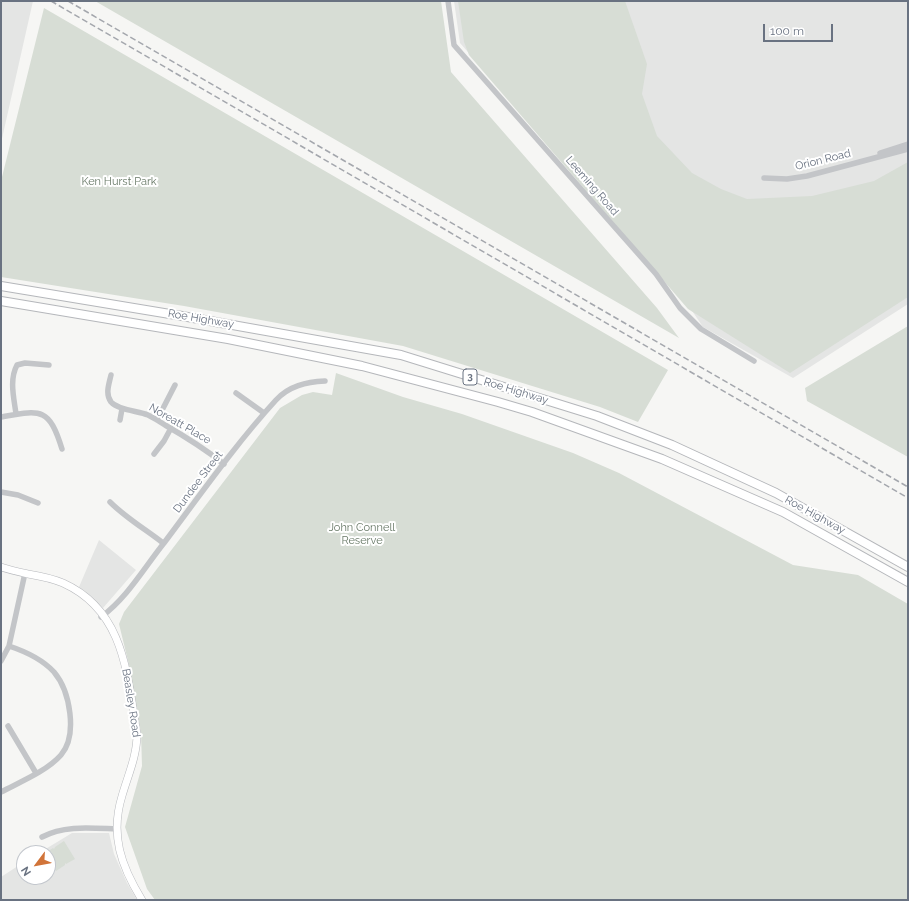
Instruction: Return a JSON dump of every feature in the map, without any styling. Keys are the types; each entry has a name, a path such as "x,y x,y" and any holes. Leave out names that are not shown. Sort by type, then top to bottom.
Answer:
{"highway":[{"name":"Roe Highway","path":"1,286 182,316 401,355 596,416 672,445 776,493 908,567"},
{"name":"Roe Highway","path":"1,301 228,339 362,366 518,408 662,459 784,512 908,582"}],"main road":[{"name":"Beasley Road","path":"1,567 62,586 77,595 102,616 112,636 120,657 133,734 131,758 118,795 114,814 116,852 127,880 139,900"},
{"name":"Beasley Road","path":"115,828 123,862 130,879 142,900"}],"street":[{"name":"Leeming Road","path":"448,1 454,45 656,274 680,308 701,329 754,361"},
{"name":"Orion Road","path":"862,160 908,144"},
{"name":"Orion Road","path":"764,178 787,179 807,176 862,160 908,149"},
{"path":"16,414 12,384 13,372 17,365 25,363 49,365"},
{"name":"Noreatt Place","path":"110,375 108,395 110,401 115,406 139,412 156,420 195,442 224,464"},
{"name":"Dundee Street","path":"102,616 120,599 264,413 280,395 290,389 312,382 325,381"},
{"path":"156,420 170,397 175,385"},
{"path":"236,393 264,413"},
{"path":"120,420 122,408"},
{"path":"1,417 30,412 38,413 44,416 56,430 62,449"},
{"path":"154,454 164,441 171,428"},
{"path":"1,492 18,495 38,503"},
{"path":"110,502 123,514 163,543"},
{"path":"1,660 9,646 27,574"},
{"path":"1,792 53,763 62,754 68,744 71,726 64,690 54,672 46,664 9,646"},
{"path":"8,726 36,773"},
{"path":"42,837 56,830 69,828 115,828"}],"shaded area":[{"path":"1,1 33,1 1,143"},
{"path":"454,1 908,1 908,304 793,378 703,327 680,293 460,43"},
{"path":"99,540 136,570 103,608 79,587"},
{"path":"72,833 109,833 114,854 127,883 137,900 1,900 1,877 16,867 16,885 56,885 56,845 52,845"}],"green space":[{"path":"95,1 441,1 451,72 657,308 679,338"},
{"path":"458,1 625,1 647,64 642,94 657,136 692,173 721,189 747,199 812,196 874,181 908,162 908,297 790,373 688,309 469,55 464,42"},
{"name":"Ken Hurst Park","path":"44,8 668,370 638,422 600,407 403,346 184,306 1,277 1,181"},
{"path":"908,326 908,457 807,401 805,388"},
{"name":"John Connell Reserve","path":"336,373 403,397 462,414 573,453 619,473 793,565 858,575 908,604 908,900 155,900 147,889 125,827 142,766 141,733 130,669 119,624 124,612 280,408 302,395 313,392 332,395"},
{"path":"64,841 75,859 66,864 65,863 65,865 56,871 56,846"}],"railway":[{"path":"51,1 908,498"},
{"path":"68,1 908,487"}]}
